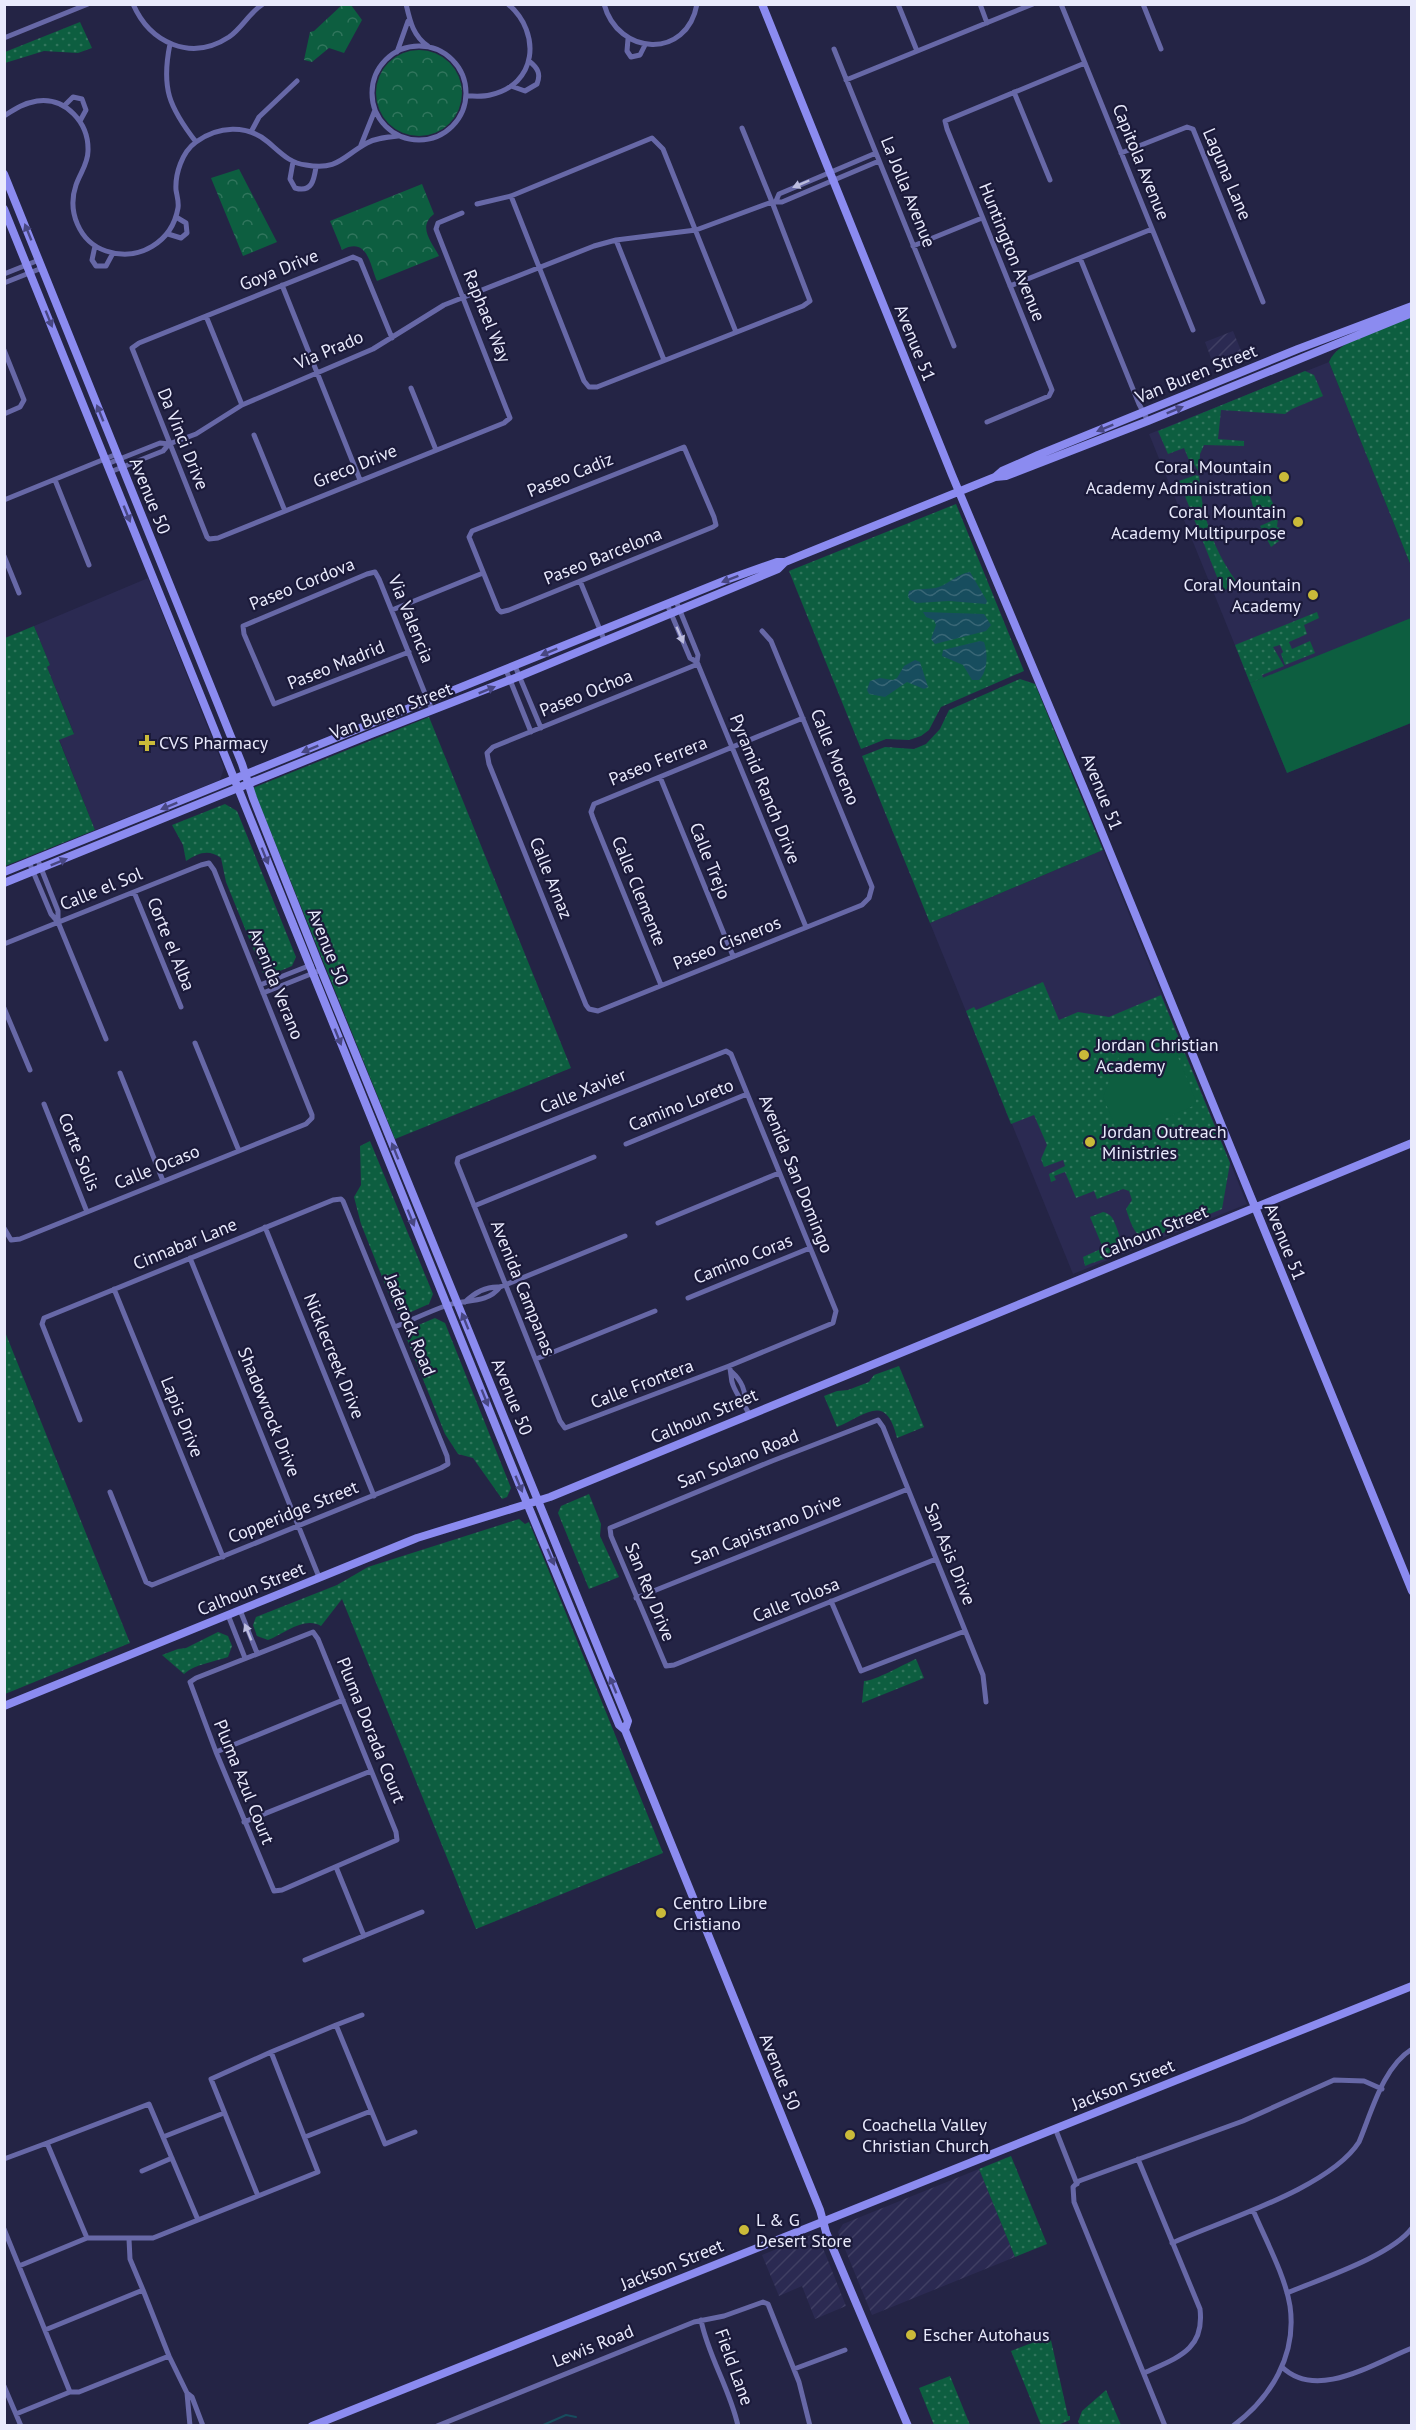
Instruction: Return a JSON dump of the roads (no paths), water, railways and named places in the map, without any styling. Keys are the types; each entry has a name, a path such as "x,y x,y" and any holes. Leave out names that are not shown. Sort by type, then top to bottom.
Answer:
{"street":[{"path":"4,38 88,4"},
{"path":"133,4 148,30 170,44 200,47 219,42 233,34 253,11 263,4"},
{"path":"4,116 20,106 38,100 52,101 64,106 80,121 87,138 88,152 86,165 76,183 72,205 79,227 95,246 113,253 144,252 168,234 176,217 179,171 185,155 196,142 222,130 236,129 251,132 293,162 316,167 339,162 360,147 378,139 398,136 418,141 443,134 462,111 467,96 462,77 452,60 430,47 416,34 409,19 406,4"},
{"path":"467,96 490,96 511,86 529,61 529,33 522,19 508,4"},
{"path":"604,4 613,25 628,39 645,45 664,44 679,36 692,20 697,4"},
{"name":"Avenue 51","path":"762,4 1412,1591"},
{"path":"898,4 917,51"},
{"path":"980,4 987,23"},
{"path":"846,80 1033,4"},
{"name":"Capitola Avenue","path":"1061,4 1193,330"},
{"path":"1143,4 1161,49"},
{"path":"397,52 409,19"},
{"path":"628,39 627,51 631,57 640,55 645,45"},
{"path":"170,44 165,72 167,92 175,113 196,142"},
{"path":"398,136 384,124 375,110 372,93 376,75 385,62 397,52 413,47 430,47"},
{"name":"La Jolla Avenue","path":"834,49 954,346"},
{"path":"511,86 525,91 537,84 538,70 529,61"},
{"path":"1050,180 1014,92 1085,63"},
{"path":"251,132 259,117 297,81"},
{"name":"Huntington Avenue","path":"987,422 1051,393 945,121 1014,92"},
{"path":"64,106 73,97 82,99 86,110 80,121"},
{"path":"360,147 375,110"},
{"path":"511,196 584,381 589,387 597,387 803,306 810,301 774,201 742,128"},
{"name":"Laguna Lane","path":"1121,153 1182,128 1193,129 1263,302"},
{"path":"477,204 511,196 652,138 663,149 735,332"},
{"path":"832,176 876,153"},
{"path":"832,176 879,161"},
{"path":"293,162 290,179 295,188 301,190 312,183 316,167"},
{"name":"Avenue 50","path":"4,174 226,724 319,966 461,1302 537,1501 628,1721 626,1730"},
{"name":"Via Prado","path":"107,465 119,460 163,451 169,444 196,434 242,405 392,339 430,313 540,267 616,240 696,230 774,201 782,202 832,176"},
{"name":"Avenue 50","path":"4,209 447,1306 620,1725 626,1730 908,2426"},
{"name":"Raphael Way","path":"462,213 436,225 437,233 510,418"},
{"path":"168,234 181,238 187,233 186,223 176,217"},
{"path":"914,246 982,218"},
{"path":"1010,286 1152,229"},
{"path":"616,240 664,360"},
{"path":"95,246 92,260 96,266 106,266 113,253"},
{"name":"Goya Drive","path":"132,348 282,285 357,257 392,339"},
{"path":"1080,258 1148,421"},
{"path":"4,283 40,264"},
{"path":"4,274 29,269"},
{"path":"282,285 360,480"},
{"name":"Van Buren Street","path":"995,477 1019,462 1298,349 1412,306"},
{"name":"Van Buren Street","path":"4,872 246,779 428,701 667,604 777,562 785,562 995,477 1006,476 1148,421 1412,313"},
{"path":"206,316 242,405"},
{"name":"Da Vinci Drive","path":"132,348 209,540"},
{"path":"4,350 22,393 23,404 4,414"},
{"path":"1272,371 1282,371 1320,356"},
{"path":"411,388 436,450"},
{"name":"Greco Drive","path":"209,540 436,450 510,418"},
{"path":"254,435 285,511"},
{"name":"Paseo Cadiz","path":"483,573 469,534 666,452 684,447 693,464 716,525"},
{"path":"4,500 54,480 119,460"},
{"path":"54,480 89,565"},
{"name":"Paseo Barcelona","path":"483,573 501,612 580,582 716,525"},
{"path":"4,556 19,593"},
{"name":"Van Buren Street","path":"246,779 433,711 605,642 778,569 785,562"},
{"name":"Via Valencia","path":"375,572 433,711"},
{"name":"Paseo Cordova","path":"274,704 252,655 243,626 375,572"},
{"path":"392,610 483,573"},
{"path":"167,578 168,591 190,648 186,660 198,667 212,702 226,724"},
{"path":"580,582 605,642"},
{"name":"Pyramid Ranch Drive","path":"676,601 698,655 698,663 806,927"},
{"name":"Pyramid Ranch Drive","path":"667,604 690,658 698,663"},
{"name":"Calle Moreno","path":"762,631 771,641 872,887 869,898"},
{"name":"Paseo Madrid","path":"274,704 409,652"},
{"name":"Paseo Ochoa","path":"487,753 493,747 698,663"},
{"path":"515,666 541,728"},
{"path":"506,670 531,732"},
{"name":"Paseo Ferrera","path":"592,808 598,802 803,718"},
{"name":"Calle Arnaz","path":"487,753 489,764 586,1005 594,1011"},
{"name":"Calle Trejo","path":"660,777 733,956"},
{"name":"Van Buren Street","path":"4,884 236,783"},
{"name":"Calle Clemente","path":"592,808 593,818 662,985"},
{"path":"33,860 51,914 58,922 106,1038"},
{"name":"Calle el Sol","path":"4,944 209,863"},
{"name":"Avenida Verano","path":"209,863 312,1118"},
{"name":"Corte el Alba","path":"134,892 181,1007"},
{"name":"Paseo Cisneros","path":"594,1011 862,905 869,898"},
{"path":"260,985 319,966"},
{"path":"263,993 311,969"},
{"path":"4,1008 30,1070"},
{"path":"195,1043 239,1151"},
{"name":"Avenida San Domingo","path":"719,1053 726,1051 731,1054 836,1311 836,1317"},
{"name":"Calle Xavier","path":"458,1158 719,1053"},
{"path":"120,1074 163,1181"},
{"name":"Camino Loreto","path":"626,1144 747,1094"},
{"name":"Corte Solis","path":"44,1104 87,1212"},
{"name":"Calle Ocaso","path":"4,1228 11,1240 20,1239 306,1124 312,1118"},
{"name":"Calhoun Street","path":"4,1706 417,1538 537,1501 1412,1143"},
{"path":"474,1206 594,1157"},
{"name":"Avenida Campanas","path":"458,1158 457,1163 503,1286 565,1428"},
{"path":"658,1223 779,1173"},
{"name":"Cinnabar Lane","path":"80,1420 42,1321 114,1289 341,1198"},
{"name":"Jaderock Road","path":"341,1198 447,1456 448,1464"},
{"name":"Nicklecreek Drive","path":"265,1227 374,1496"},
{"path":"394,1327 447,1306 461,1302 476,1302 494,1294 503,1286 625,1236"},
{"name":"Camino Coras","path":"688,1298 810,1248"},
{"name":"Shadowrock Drive","path":"190,1258 319,1577"},
{"name":"Lapis Drive","path":"114,1289 223,1557"},
{"path":"536,1359 656,1311"},
{"name":"Calle Frontera","path":"565,1428 729,1366 833,1323 836,1317"},
{"path":"729,1366 732,1372 731,1381 739,1400 744,1403 749,1414"},
{"name":"San Asis Drive","path":"878,1420 983,1676 986,1702"},
{"name":"San Solano Road","path":"610,1528 878,1420"},
{"name":"Copperidge Street","path":"110,1492 149,1585 374,1496 448,1464"},
{"name":"San Capistrano Drive","path":"636,1598 908,1489"},
{"name":"San Rey Drive","path":"610,1528 636,1598 666,1666"},
{"name":"Calle Tolosa","path":"666,1666 936,1559"},
{"path":"831,1601 861,1671 965,1631"},
{"path":"228,1615 245,1658 257,1653 240,1610"},
{"name":"Pluma Dorada Court","path":"257,1653 313,1632 318,1639 396,1832 397,1840 336,1867"},
{"name":"Pluma Azul Court","path":"245,1658 189,1682 274,1891 336,1867"},
{"path":"216,1752 343,1700"},
{"path":"244,1822 371,1771"},
{"path":"336,1867 364,1936"},
{"path":"305,1960 423,1912"},
{"name":"Jackson Street","path":"312,2426 1412,1986"},
{"path":"258,2196 211,2079 362,2015"},
{"path":"336,2025 384,2144 415,2132"},
{"path":"1172,2243 1253,2210 1321,2176 1345,2160 1359,2142 1393,2066 1402,2055 1412,2049"},
{"path":"19,2266 87,2238 153,2238 318,2172 271,2052"},
{"path":"1165,2426 1074,2202 1072,2192 1077,2184 1243,2121 1334,2080 1364,2081 1382,2089"},
{"path":"4,2159 149,2104 198,2220"},
{"path":"305,2137 371,2111"},
{"path":"163,2137 224,2113"},
{"path":"1055,2128 1077,2184"},
{"path":"47,2143 87,2238"},
{"path":"142,2171 172,2158"},
{"path":"1138,2159 1200,2309 1201,2324 1192,2346 1182,2355 1144,2373"},
{"path":"1233,2426 1250,2413 1269,2392 1282,2367 1291,2319 1287,2293 1253,2210"},
{"path":"1287,2293 1383,2251 1412,2228"},
{"path":"4,2229 70,2392"},
{"path":"129,2239 130,2259 169,2356 187,2393 190,2426"},
{"path":"45,2330 143,2290"},
{"name":"Lewis Road","path":"437,2426 701,2320 724,2316 763,2302 771,2309 794,2369"},
{"name":"Field Lane","path":"701,2320 705,2336 733,2404 738,2426"},
{"path":"1282,2367 1289,2374 1305,2380 1333,2381 1412,2348"},
{"path":"810,2426 794,2369 845,2350"},
{"path":"16,2414 169,2356"},
{"path":"4,2386 21,2426"},
{"path":"187,2393 192,2397 203,2426"},
{"path":"189,2418 200,2414"}],"water":[{"path":"970,572 987,601 986,604 949,601 917,603 910,600 908,596 909,591 939,587"},
{"path":"923,612 984,614 991,625 986,631 935,644 931,639 936,625 934,620 926,617"},
{"path":"984,642 987,657 986,667 979,680 972,680 963,665 942,656 943,650"},
{"path":"915,660 920,662 928,687 924,689 907,682 885,697 869,694 867,690 870,681 880,678 893,680 897,678 904,666"}],"waterway":[{"path":"541,2426 566,2415 576,2417"}],"place":[{"name":"Coral Mountain Academy Administration","path":"1284,477"},
{"name":"Coral Mountain Academy Multipurpose","path":"1298,522"},
{"name":"Coral Mountain Academy","path":"1313,595"},
{"name":"CVS Pharmacy","path":"147,743"},
{"name":"Jordan Christian Academy","path":"1084,1055"},
{"name":"Jordan Outreach Ministries","path":"1090,1142"},
{"name":"Centro Libre Cristiano","path":"661,1913"},
{"name":"Coachella Valley Christian Church","path":"850,2135"},
{"name":"L & G Desert Store","path":"744,2230"},
{"name":"Escher Autohaus","path":"911,2335"}]}
